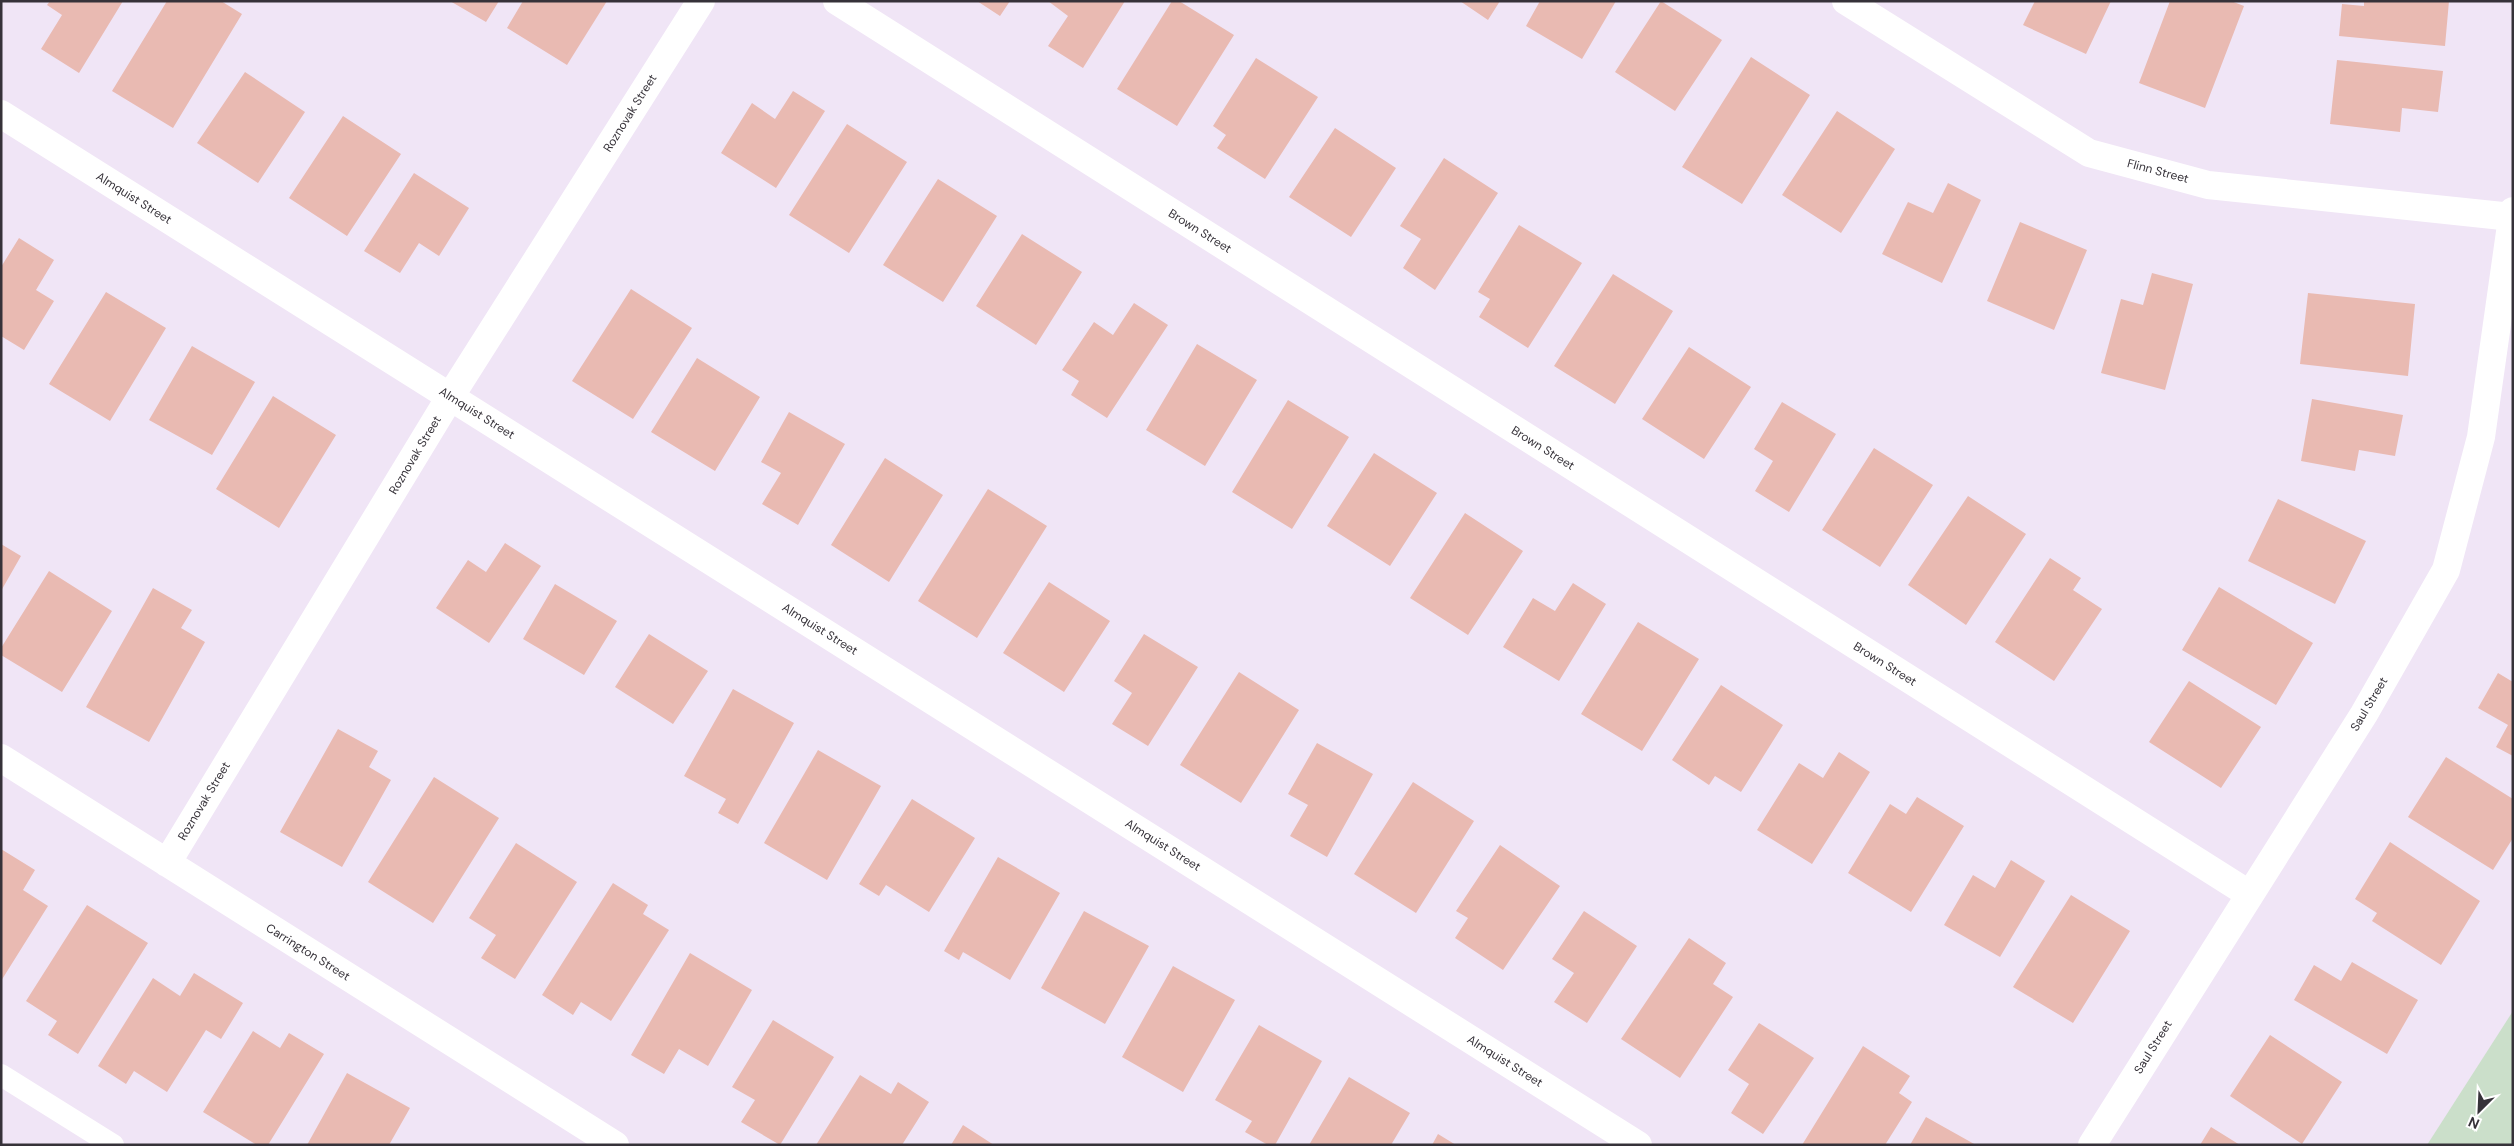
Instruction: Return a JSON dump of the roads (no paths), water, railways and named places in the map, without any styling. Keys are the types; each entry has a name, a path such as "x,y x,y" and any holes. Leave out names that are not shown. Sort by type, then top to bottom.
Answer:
{"street":[{"name":"Roznovak Street","path":"167,863 450,397 701,1"},
{"name":"Brown Street","path":"836,1 2249,894"},
{"name":"Flinn Street","path":"1846,1 2089,152 2208,185 2512,217"},
{"name":"Almquist Street","path":"1,114 1638,1145"},
{"name":"Saul Street","path":"2092,1145 2364,714 2446,570 2482,437 2513,211"},
{"name":"Carrington Street","path":"1,758 615,1145"}],"lane":[{"path":"1,1075 113,1145"}]}
